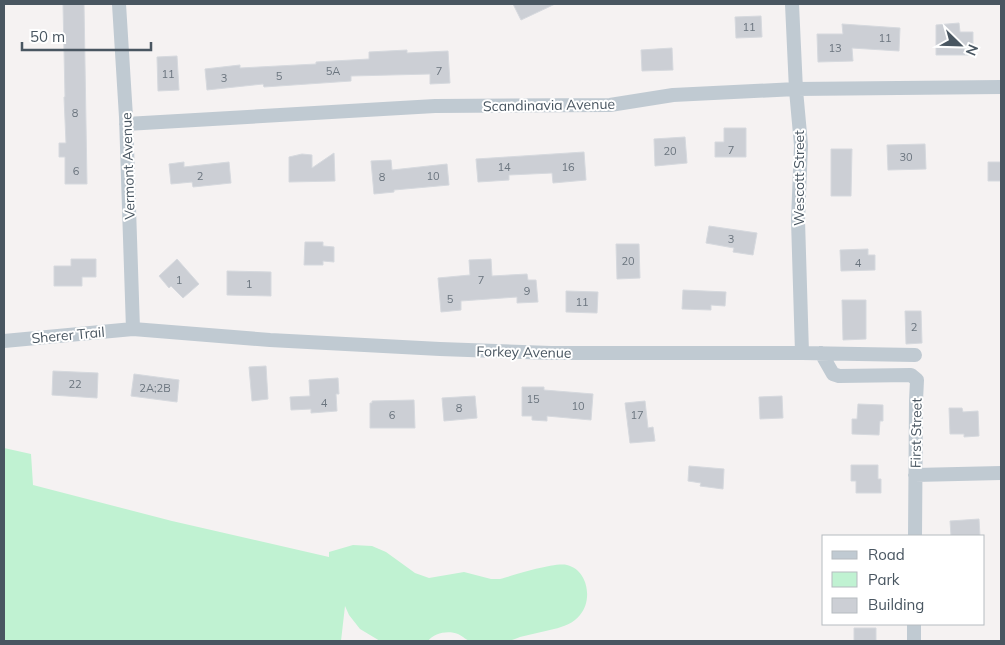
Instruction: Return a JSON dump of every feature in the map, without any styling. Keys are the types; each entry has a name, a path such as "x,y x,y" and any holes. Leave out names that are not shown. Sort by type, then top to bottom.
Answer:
{"street":[{"name":"Vermont Avenue","path":"119,4 126,124 133,329"},
{"name":"Wescott Street","path":"792,4 801,145 798,220 802,353"},
{"name":"Scandinavia Avenue","path":"126,124 435,106 610,105 673,95 796,89 1001,87"},
{"name":"Forkey Avenue","path":"133,329 270,340 440,350 560,353 915,355"},
{"name":"Sherer Trail","path":"4,341 133,329"},
{"name":"First Street","path":"821,353 833,374 839,376 911,375 917,380 915,535"},
{"path":"915,476 1001,473"},
{"path":"914,625 914,641"}],"green space":[{"path":"4,448 31,454 33,485 172,521 329,557 329,552 353,545 372,546 386,552 415,573 429,578 464,572 491,579 500,579 544,567 567,565 574,568 584,579 587,594 586,602 580,615 568,624 501,642 470,641 450,632 437,634 428,641 380,641 360,629 349,615 345,606 341,641 4,641"}],"building":[{"path":"63,4 84,4 87,184 65,184 65,157 59,157 59,143 66,143"},
{"path":"513,4 555,4 521,20"},
{"path":"761,16 762,37 736,38 735,17"},
{"path":"959,23 960,32 973,32 973,55 936,55 936,25"},
{"path":"842,24 900,28 899,51 852,48 853,61 818,62 817,34 843,34"},
{"path":"672,48 673,70 642,71 641,50"},
{"path":"407,50 407,53 448,51 450,83 430,84 430,74 351,76 351,81 264,87 263,84 207,90 205,69 240,65 240,68 316,64 316,62 369,59 369,52"},
{"path":"177,56 179,90 158,91 157,57"},
{"path":"724,128 746,128 746,157 715,157 715,142 724,142"},
{"path":"685,137 687,163 655,166 654,139"},
{"path":"925,144 926,169 888,170 887,145"},
{"path":"831,149 852,149 851,196 831,196"},
{"path":"584,152 586,180 553,183 552,173 509,175 509,180 478,182 476,159"},
{"path":"334,153 335,181 289,182 289,157 302,154 312,155 312,168"},
{"path":"391,160 392,170 447,164 449,185 394,190 394,192 374,194 371,161"},
{"path":"184,162 184,167 229,162 231,183 193,187 192,182 171,184 169,164"},
{"path":"988,162 1001,162 1001,181 988,181"},
{"path":"709,226 757,233 753,255 733,252 734,248 706,243"},
{"path":"305,242 323,242 323,246 334,247 334,262 323,261 323,265 304,265"},
{"path":"616,244 639,244 640,278 617,279"},
{"path":"868,249 868,255 875,255 875,270 841,271 840,250"},
{"path":"71,259 96,259 96,277 82,277 82,286 54,286 54,266 71,266"},
{"path":"177,259 199,284 183,298 171,286 169,288 159,276"},
{"path":"491,259 492,276 527,274 528,280 536,280 538,302 517,303 517,297 461,301 461,310 441,312 438,278 470,275 469,260"},
{"path":"227,271 271,272 271,296 227,295"},
{"path":"683,290 726,292 725,306 711,305 711,310 682,309"},
{"path":"566,291 598,292 597,313 566,312"},
{"path":"842,300 866,300 866,339 843,340"},
{"path":"905,311 921,311 922,343 906,344"},
{"path":"266,366 268,399 252,401 249,367"},
{"path":"53,371 98,373 97,398 52,395"},
{"path":"134,374 179,380 177,402 131,396"},
{"path":"338,378 339,394 336,394 337,411 311,413 311,409 291,410 290,397 310,396 309,380"},
{"path":"522,387 544,387 544,390 593,394 591,420 547,416 547,421 532,420 532,416 522,416"},
{"path":"475,396 477,418 444,421 442,398"},
{"path":"782,396 783,418 760,419 759,397"},
{"path":"414,400 415,428 370,428 370,403 372,401"},
{"path":"645,401 648,428 653,427 655,441 630,443 625,403"},
{"path":"858,404 883,405 883,421 880,421 879,435 852,434 852,419 857,419"},
{"path":"949,408 962,408 963,412 978,411 979,436 964,437 964,434 950,434"},
{"path":"851,465 878,465 881,493 856,493 856,481 851,481"},
{"path":"689,466 724,469 723,489 700,486 701,483 688,481"},
{"path":"979,519 980,535 951,535 950,521"},
{"path":"854,628 876,628 876,641 854,641"}]}
